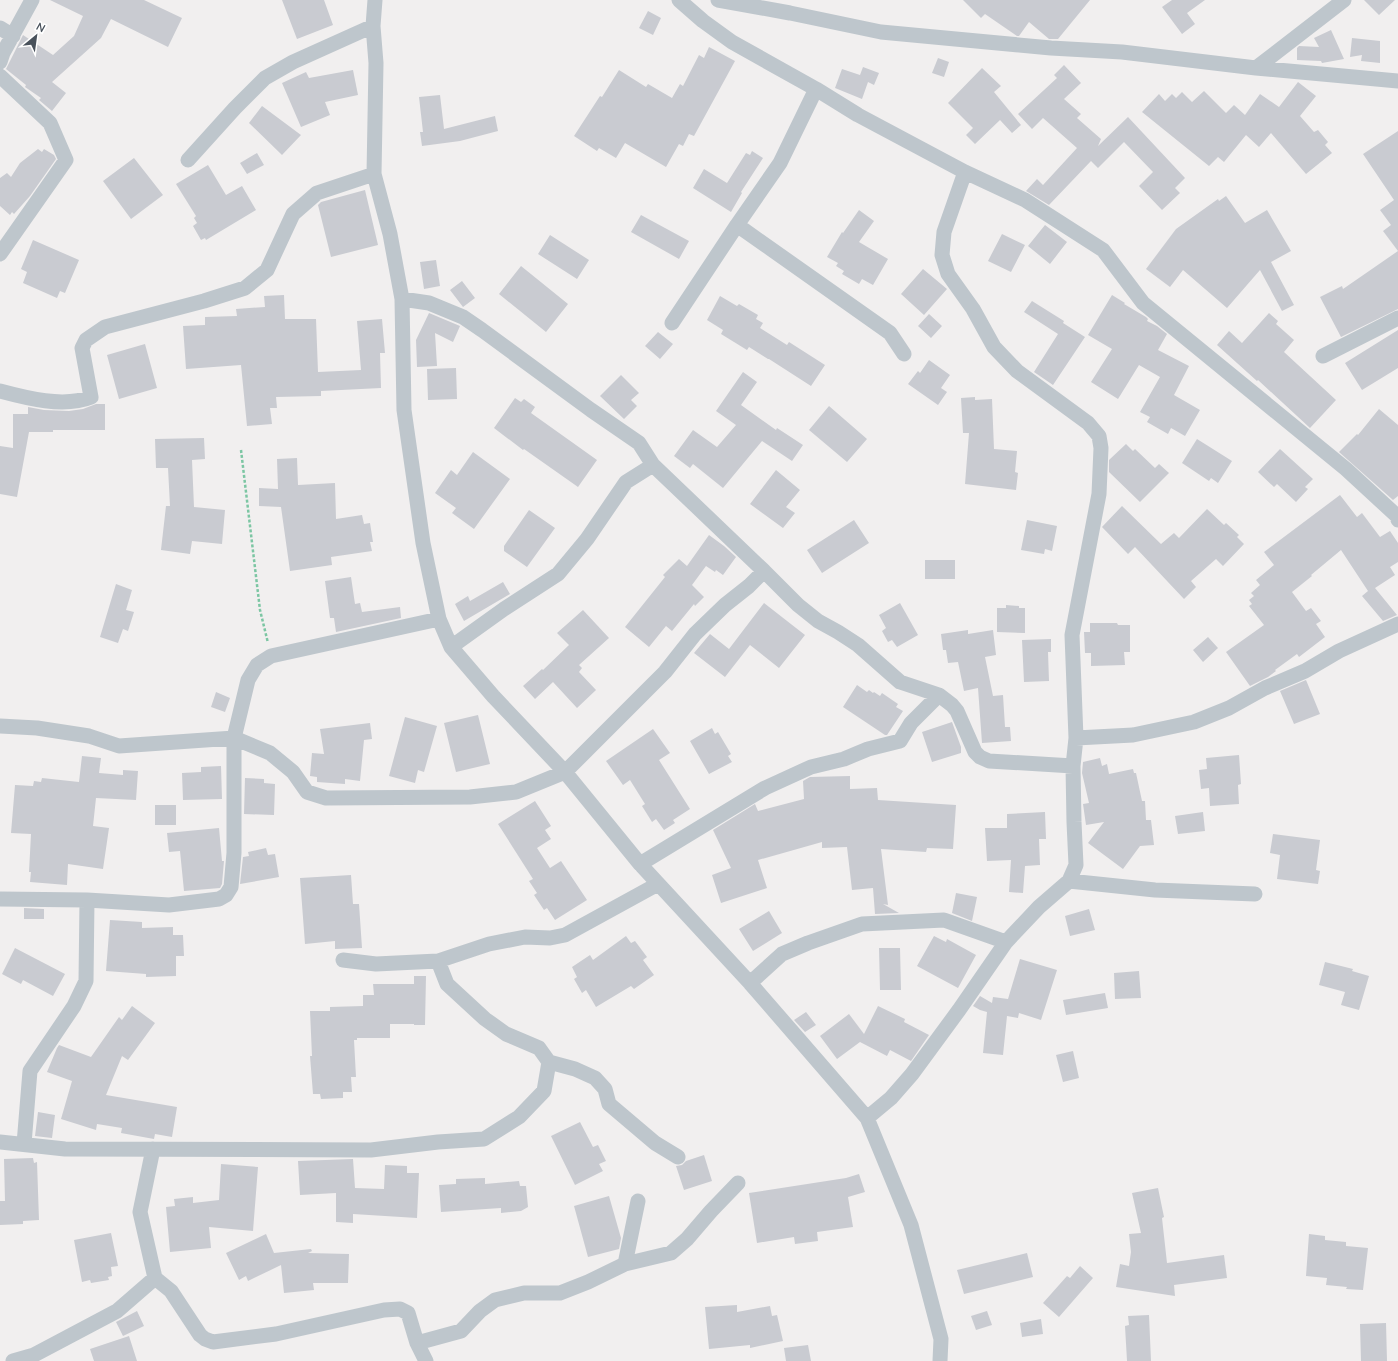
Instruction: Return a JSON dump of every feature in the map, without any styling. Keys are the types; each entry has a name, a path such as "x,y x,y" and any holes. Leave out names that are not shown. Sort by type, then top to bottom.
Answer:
{"street":[{"path":"0,62 3,53 32,0"},
{"path":"375,0 373,26 376,63 374,174 390,234 402,299 404,410 423,543 439,620 451,647 493,696 565,772 640,864 750,983 867,1118 911,1224 941,1339 940,1361"},
{"path":"679,0 703,21 732,42 816,89 858,115 965,172 1025,200 1103,250 1143,302 1346,469 1397,516 1398,520"},
{"path":"718,0 881,32 1051,48 1122,52 1256,68 1398,81"},
{"path":"1256,68 1344,0"},
{"path":"188,160 235,108 266,78 293,62 373,26"},
{"path":"0,28 13,36"},
{"path":"0,76 50,123 66,160 0,254"},
{"path":"672,323 780,163 816,89"},
{"path":"867,1118 891,1098 912,1074 1006,942 1039,907 1069,881 1076,866 1073,766 1076,738 1072,635 1099,494 1102,448 1099,436 1088,423 1017,371 994,347 973,309 948,274 942,255 944,232 965,172"},
{"path":"0,391 41,400 71,402 85,400 90,397 82,348 86,340 105,327 204,301 245,288 266,270 293,214 317,193 374,174"},
{"path":"737,225 890,333 904,354"},
{"path":"402,299 429,303 463,317 639,443 653,465 798,605 818,621 838,632 858,646 900,682 939,695 952,705 957,712 975,752 980,757 988,761 1073,766"},
{"path":"1323,356 1398,318"},
{"path":"451,647 504,609 558,574 587,539 626,482 653,465"},
{"path":"0,726 37,728 89,736 119,746 234,738 270,753 293,772 307,792 326,798 470,797 516,792 565,772 665,672 695,634 764,571"},
{"path":"0,899 87,900 169,906 219,899 226,895 231,887 234,853 234,738 248,680 257,665 271,656 439,620"},
{"path":"1076,738 1133,735 1194,722 1229,708 1265,688 1305,671 1339,651 1398,624"},
{"path":"640,864 765,788 811,767 844,759 868,748 900,741 911,723 939,695"},
{"path":"1069,881 1155,890 1254,894"},
{"path":"343,960 376,964 438,961 489,944 525,937 550,938 565,935 658,884"},
{"path":"24,1144 30,1071 74,1006 86,982 87,900"},
{"path":"750,983 782,954 862,924 944,920 1006,942"},
{"path":"438,961 447,984 485,1019 506,1034 539,1048 549,1062 575,1068 595,1078 605,1089 609,1104 655,1143 678,1157"},
{"path":"0,1142 65,1149 371,1150 484,1138 519,1117 544,1091 549,1062"},
{"path":"153,1149 140,1212 155,1278 171,1291 205,1339 213,1342 276,1334 384,1310 400,1309 408,1313 417,1343 426,1361"},
{"path":"417,1343 461,1330 480,1311 494,1300 524,1293 560,1293 588,1282 624,1264 670,1253 687,1239 738,1183"},
{"path":"624,1264 638,1201"},
{"path":"13,1361 34,1354 117,1311 155,1278"}],"path":[{"path":"241,450 260,610 271,656"}],"building":[{"path":"50,0 144,0 182,18 168,47 111,19 101,38 52,82 66,93 52,111 39,100 41,98 25,87 26,85 6,69 23,35 53,55 74,36 83,16"},
{"path":"282,0 324,0 333,25 297,39"},
{"path":"963,0 1090,0 1058,39 1049,39 1029,22 1019,36 1017,36 985,14 981,18"},
{"path":"1172,0 1205,0 1187,13 1195,24 1182,34 1162,7"},
{"path":"1364,0 1395,0 1379,15"},
{"path":"648,11 661,18 653,35 639,28"},
{"path":"1331,30 1344,59 1322,63 1321,61 1297,60 1297,48 1299,46 1319,47 1314,38"},
{"path":"1352,38 1380,41 1380,63 1361,61 1362,55 1350,57"},
{"path":"709,47 735,61 694,136 689,134 683,146 679,144 666,167 625,143 616,158 599,148 597,151 574,136 619,70 646,87 648,84 672,98 680,84 683,86 699,55 704,58"},
{"path":"938,58 949,62 944,77 932,73"},
{"path":"1064,65 1081,83 1064,99 1081,114 1077,118 1101,139 1098,146 1128,117 1185,178 1175,188 1180,193 1162,210 1139,186 1153,172 1124,142 1098,168 1091,161 1049,205 1026,191 1037,179 1043,185 1077,148 1043,118 1032,129 1018,114 1057,78 1054,75"},
{"path":"863,67 879,73 874,85 868,82 862,99 835,88 842,69 860,75"},
{"path":"982,68 1001,86 994,92 1021,125 1012,133 1000,120 975,144 966,135 973,128 948,103"},
{"path":"353,70 358,95 325,102 330,115 301,127 282,83 306,72 309,78"},
{"path":"1298,82 1316,96 1300,116 1314,132 1318,130 1328,142 1325,145 1332,153 1306,174 1271,133 1259,147 1246,135 1224,162 1218,157 1209,166 1142,112 1159,94 1165,101 1172,94 1176,98 1182,92 1192,102 1204,91 1226,113 1234,105 1245,115 1260,94 1279,107"},
{"path":"440,95 444,129 495,116 498,131 460,141 422,146 420,132 423,132 419,97"},
{"path":"262,106 301,135 282,155 249,123"},
{"path":"1398,131 1398,251 1383,231 1391,225 1380,210 1394,200 1363,154"},
{"path":"38,149 42,152 44,149 54,155 56,159 30,196 14,214 12,212 10,215 0,206 0,178 7,173 11,177 20,163"},
{"path":"752,151 763,158 741,192 742,193 731,212 693,188 704,169 727,183 746,153 750,155"},
{"path":"257,153 264,165 247,174 240,163"},
{"path":"134,158 163,195 131,219 103,181"},
{"path":"208,165 226,195 242,186 256,210 206,240 205,238 201,240 193,226 197,223 194,218 196,216 176,184"},
{"path":"365,190 378,245 331,257 318,205 321,202"},
{"path":"1226,196 1245,223 1267,210 1291,251 1271,262 1294,305 1282,311 1260,270 1227,308 1183,270 1170,287 1146,269 1176,229 1218,199 1219,201"},
{"path":"859,210 874,221 859,242 888,259 873,285 862,279 859,284 842,274 844,271 836,266 838,263 827,257 842,232 843,233"},
{"path":"641,215 689,241 679,259 631,232"},
{"path":"1045,225 1067,242 1050,264 1028,246"},
{"path":"1002,234 1025,245 1011,272 988,261"},
{"path":"550,235 589,260 577,279 538,254"},
{"path":"33,240 79,260 65,293 60,291 57,298 23,283 27,272 21,269"},
{"path":"1398,251 1398,309 1341,337 1320,297 1342,286 1343,289"},
{"path":"436,260 440,286 424,289 420,262"},
{"path":"521,266 568,304 546,332 499,294"},
{"path":"923,269 947,289 924,315 901,294"},
{"path":"462,281 475,298 463,307 450,290"},
{"path":"284,295 285,319 316,319 318,372 361,370 357,321 382,319 385,353 380,353 381,388 321,391 321,396 276,397 277,408 270,408 272,424 247,426 241,365 186,369 183,326 205,325 205,317 237,316 236,309 265,307 264,296"},
{"path":"1112,295 1146,317 1148,319 1147,321 1157,326 1167,334 1158,350 1189,366 1174,395 1200,410 1185,436 1171,428 1168,434 1147,422 1150,417 1140,412 1160,377 1139,365 1118,399 1091,382 1112,349 1088,335"},
{"path":"720,296 737,306 739,304 758,315 756,319 763,323 760,328 787,345 789,342 825,365 811,386 749,347 747,350 721,334 723,330 707,320"},
{"path":"1032,301 1064,321 1063,323 1085,337 1053,385 1034,372 1058,334 1024,312"},
{"path":"429,313 460,326 453,342 435,333 437,366 417,367 416,340"},
{"path":"1269,313 1278,321 1276,324 1294,340 1284,352 1336,400 1310,428 1217,345 1229,331 1242,343"},
{"path":"929,314 942,326 931,338 918,326"},
{"path":"1398,330 1398,368 1362,390 1345,363"},
{"path":"658,332 673,344 660,359 645,346"},
{"path":"145,344 157,388 119,399 107,355"},
{"path":"929,360 950,375 941,388 947,392 938,405 908,384 918,371 920,373"},
{"path":"456,368 457,399 428,400 427,369"},
{"path":"743,372 757,382 741,405 776,430 777,428 803,445 792,461 762,441 723,488 693,464 690,468 674,456 693,430 717,447 736,425 716,411"},
{"path":"621,375 639,393 631,400 637,406 624,419 600,396"},
{"path":"975,397 975,400 992,399 994,449 1017,451 1015,472 1018,473 1016,490 965,484 969,433 963,433 961,398"},
{"path":"515,398 521,402 524,399 535,407 531,413 597,460 578,487 524,449 523,450 494,428"},
{"path":"96,404 105,404 105,430 53,430 53,432 29,432 17,497 0,494 0,446 13,448 13,414 28,414 28,407 44,410 69,411 83,409"},
{"path":"829,406 867,439 847,462 809,430"},
{"path":"1379,409 1398,425 1398,496 1393,500 1339,452 1357,434 1358,435"},
{"path":"204,438 205,459 192,460 194,507 225,510 222,544 192,541 190,554 161,550 166,506 170,506 168,468 156,468 155,439"},
{"path":"1197,439 1232,461 1218,483 1211,478 1209,481 1182,463"},
{"path":"1126,444 1133,451 1135,449 1155,468 1159,464 1169,473 1140,502 1109,472 1109,460"},
{"path":"1280,449 1313,479 1305,487 1308,489 1296,502 1277,484 1274,487 1258,472"},
{"path":"473,452 510,479 474,529 452,513 456,508 435,493 451,470 457,475"},
{"path":"297,458 298,485 335,483 336,519 362,515 364,524 370,523 373,542 370,542 372,551 331,557 332,565 290,571 281,507 259,506 259,488 278,489 277,459"},
{"path":"776,470 800,490 786,507 795,513 783,528 750,504"},
{"path":"1340,495 1357,517 1362,513 1380,537 1390,531 1398,543 1398,562 1390,567 1395,575 1375,588 1397,615 1383,621 1362,596 1368,591 1341,550 1292,592 1306,611 1311,608 1321,621 1316,624 1325,637 1299,657 1297,654 1268,677 1250,686 1226,652 1264,625 1249,606 1252,604 1249,600 1254,596 1251,593 1260,585 1256,580 1274,565 1264,552"},
{"path":"1122,506 1161,544 1174,533 1179,538 1207,509 1224,525 1226,523 1239,535 1237,537 1244,544 1223,566 1216,559 1191,581 1196,587 1184,599 1135,547 1128,554 1102,527"},
{"path":"529,510 555,528 527,567 504,551 504,546"},
{"path":"854,520 869,543 822,573 807,550"},
{"path":"1027,520 1057,526 1052,551 1045,549 1044,554 1021,550"},
{"path":"709,535 736,557 723,575 706,566 692,585 704,597 695,606 694,604 672,631 666,626 649,647 625,627 665,577 663,575 679,559 687,566"},
{"path":"925,560 955,560 955,579 925,579"},
{"path":"351,577 355,604 360,603 362,612 400,607 401,618 336,632 334,618 330,618 325,581"},
{"path":"503,582 510,594 464,621 455,604 468,596 470,601"},
{"path":"116,584 132,590 126,610 134,612 128,631 123,629 118,643 100,637"},
{"path":"764,603 805,635 779,668 750,645 725,677 694,653 710,634 729,649"},
{"path":"900,603 918,635 897,647 892,640 888,642 882,631 886,628 879,615"},
{"path":"1006,605 1025,608 1025,633 997,632 997,608 1006,608"},
{"path":"583,610 609,638 579,665 582,668 579,672 596,690 577,708 553,682 535,699 523,686 542,669 543,670 569,645 557,633"},
{"path":"1090,623 1117,623 1118,625 1130,625 1130,652 1124,652 1125,665 1091,666 1091,653 1085,653 1084,632 1090,632"},
{"path":"968,630 968,634 993,630 996,655 985,657 993,696 1003,695 1005,727 1010,727 1011,741 982,743 978,688 964,691 958,662 948,663 946,650 943,650 941,634"},
{"path":"1208,637 1218,648 1203,662 1193,650"},
{"path":"1051,639 1051,652 1048,652 1049,681 1024,682 1022,640"},
{"path":"1306,680 1320,714 1294,724 1280,691"},
{"path":"857,685 867,692 869,690 880,696 882,693 898,704 896,707 903,711 887,735 843,707"},
{"path":"216,692 230,698 225,712 211,707"},
{"path":"478,715 490,764 456,772 444,723"},
{"path":"405,717 437,726 424,772 418,770 415,783 389,776"},
{"path":"952,722 961,747 961,753 932,762 922,732"},
{"path":"370,723 372,739 364,740 360,781 345,779 345,784 317,782 317,777 310,776 312,753 324,754 320,729"},
{"path":"712,728 715,734 718,732 731,754 728,756 732,762 709,774 690,741"},
{"path":"653,729 670,753 659,760 690,809 673,820 675,823 664,830 656,819 652,822 642,806 645,804 630,780 623,785 606,761"},
{"path":"1239,755 1241,784 1238,785 1239,804 1210,806 1209,788 1201,789 1199,770 1207,769 1206,758"},
{"path":"82,756 101,758 99,773 123,775 123,770 138,771 136,800 96,798 93,826 109,828 103,869 68,864 67,885 30,882 31,872 29,872 31,834 11,833 15,785 33,786 34,781 41,782 42,778 79,782"},
{"path":"1100,758 1102,766 1107,764 1109,774 1133,769 1134,773 1136,773 1142,801 1145,801 1146,820 1151,820 1154,845 1140,846 1123,869 1088,843 1104,822 1086,825 1083,804 1089,803 1082,773 1083,762"},
{"path":"221,766 222,799 183,800 182,773 201,772 201,767"},
{"path":"850,776 850,789 877,788 878,800 956,805 953,849 927,848 926,852 881,849 888,905 883,904 899,913 875,914 873,888 852,890 847,847 822,848 822,842 758,860 767,888 721,903 712,875 731,868 713,830 755,804 758,811 804,799 803,781 810,777"},
{"path":"245,778 264,779 264,783 275,784 274,815 244,814"},
{"path":"535,801 551,826 545,830 551,839 537,848 550,868 561,861 587,900 555,920 547,908 544,910 534,895 537,893 529,881 533,879 498,824"},
{"path":"155,805 176,805 176,825 155,825"},
{"path":"1045,812 1046,839 1039,839 1040,865 1025,866 1023,893 1009,892 1011,860 987,861 985,828 1007,828 1007,814"},
{"path":"1203,812 1205,831 1178,834 1175,816"},
{"path":"219,828 222,861 224,861 222,884 220,888 184,891 180,851 169,852 167,833"},
{"path":"1273,834 1320,840 1316,870 1320,871 1318,884 1277,879 1280,855 1270,853"},
{"path":"266,848 268,855 275,854 279,877 240,884 243,857 249,856 248,852"},
{"path":"351,875 353,904 359,904 362,948 335,949 335,941 305,944 300,878"},
{"path":"956,893 977,897 972,921 952,913"},
{"path":"24,908 44,909 44,919 24,919"},
{"path":"1089,909 1095,930 1070,936 1065,916"},
{"path":"769,911 782,933 753,951 739,929"},
{"path":"110,920 142,922 142,928 173,927 173,935 183,935 184,956 176,956 176,976 146,977 146,974 106,971"},
{"path":"626,936 631,943 635,941 647,957 643,960 654,975 634,989 631,986 596,1007 586,990 582,993 574,979 577,977 572,967 590,955 593,960"},
{"path":"934,936 946,942 947,939 976,955 958,988 917,966"},
{"path":"15,948 65,974 53,996 23,980 21,984 2,974"},
{"path":"879,948 900,948 901,990 880,990"},
{"path":"1020,959 1057,970 1041,1020 1019,1013 1018,1018 1007,1016 1003,1055 983,1053 987,1012 973,1006 980,996 992,1003 993,997 1008,999"},
{"path":"1325,962 1353,969 1352,971 1369,976 1359,1010 1341,1005 1345,992 1319,985"},
{"path":"1139,971 1141,998 1115,999 1114,973"},
{"path":"414,976 426,976 425,1025 390,1024 390,1038 357,1038 357,1040 354,1040 356,1077 351,1077 352,1092 343,1092 343,1098 321,1099 320,1094 313,1094 310,1056 312,1056 310,1011 330,1011 330,1007 363,1006 363,995 374,995 373,984 414,984"},
{"path":"1105,993 1108,1008 1066,1015 1063,1000"},
{"path":"132,1006 155,1023 128,1060 122,1056 106,1095 177,1107 172,1137 155,1134 154,1139 121,1133 122,1128 97,1124 96,1130 61,1119 72,1081 47,1072 57,1048 59,1045 91,1057 119,1017 122,1020"},
{"path":"878,1006 905,1019 904,1022 929,1035 911,1061 890,1050 887,1056 860,1042 837,1059 820,1036 849,1014 864,1034"},
{"path":"806,1012 816,1025 805,1032 794,1020"},
{"path":"1073,1051 1079,1078 1063,1082 1056,1055"},
{"path":"38,1112 55,1115 52,1138 35,1136"},
{"path":"580,1122 593,1147 598,1145 606,1161 599,1164 603,1171 575,1185 551,1136"},
{"path":"704,1155 712,1181 684,1190 676,1166 682,1165 686,1161"},
{"path":"33,1158 34,1163 37,1162 39,1220 23,1221 23,1224 0,1225 0,1201 5,1201 4,1159"},
{"path":"353,1159 355,1188 384,1189 385,1165 407,1166 407,1173 419,1173 417,1218 353,1214 353,1223 336,1222 336,1193 300,1195 298,1161"},
{"path":"221,1164 258,1167 253,1231 209,1227 211,1248 170,1252 166,1207 175,1206 174,1199 193,1197 193,1203 219,1200"},
{"path":"859,1174 865,1192 848,1197 853,1227 817,1232 818,1241 795,1244 794,1237 757,1243 749,1193 846,1178"},
{"path":"485,1178 485,1184 519,1181 520,1186 526,1186 528,1207 521,1211 501,1213 501,1208 441,1212 439,1185 456,1184 456,1179"},
{"path":"1158,1188 1164,1217 1162,1218 1167,1263 1224,1255 1227,1278 1174,1285 1175,1296 1116,1287 1120,1264 1129,1266 1131,1252 1129,1234 1141,1233 1132,1193"},
{"path":"609,1196 621,1238 619,1249 588,1257 574,1206"},
{"path":"111,1233 118,1266 111,1267 112,1276 108,1277 109,1280 91,1283 90,1280 82,1282 74,1240"},
{"path":"266,1234 274,1253 311,1249 312,1251 308,1253 349,1254 348,1283 313,1283 314,1290 284,1293 281,1265 248,1281 246,1276 239,1280 226,1253"},
{"path":"1309,1234 1325,1236 1325,1240 1346,1242 1346,1246 1368,1248 1363,1290 1346,1289 1347,1287 1326,1285 1327,1278 1306,1276"},
{"path":"1027,1253 1033,1277 964,1294 957,1270"},
{"path":"1080,1266 1093,1278 1059,1317 1043,1303 1067,1276 1070,1278"},
{"path":"737,1305 737,1312 770,1306 772,1316 777,1315 783,1341 750,1348 750,1345 709,1349 705,1307"},
{"path":"137,1311 144,1326 123,1336 116,1322"},
{"path":"987,1311 992,1325 976,1330 971,1316"},
{"path":"1149,1315 1151,1361 1127,1361 1125,1326 1129,1325 1128,1316"},
{"path":"1041,1319 1043,1334 1022,1337 1020,1323"},
{"path":"1386,1323 1387,1361 1361,1361 1360,1324"},
{"path":"129,1336 137,1361 94,1361 90,1349"},
{"path":"808,1345 811,1361 786,1361 784,1348"}]}
